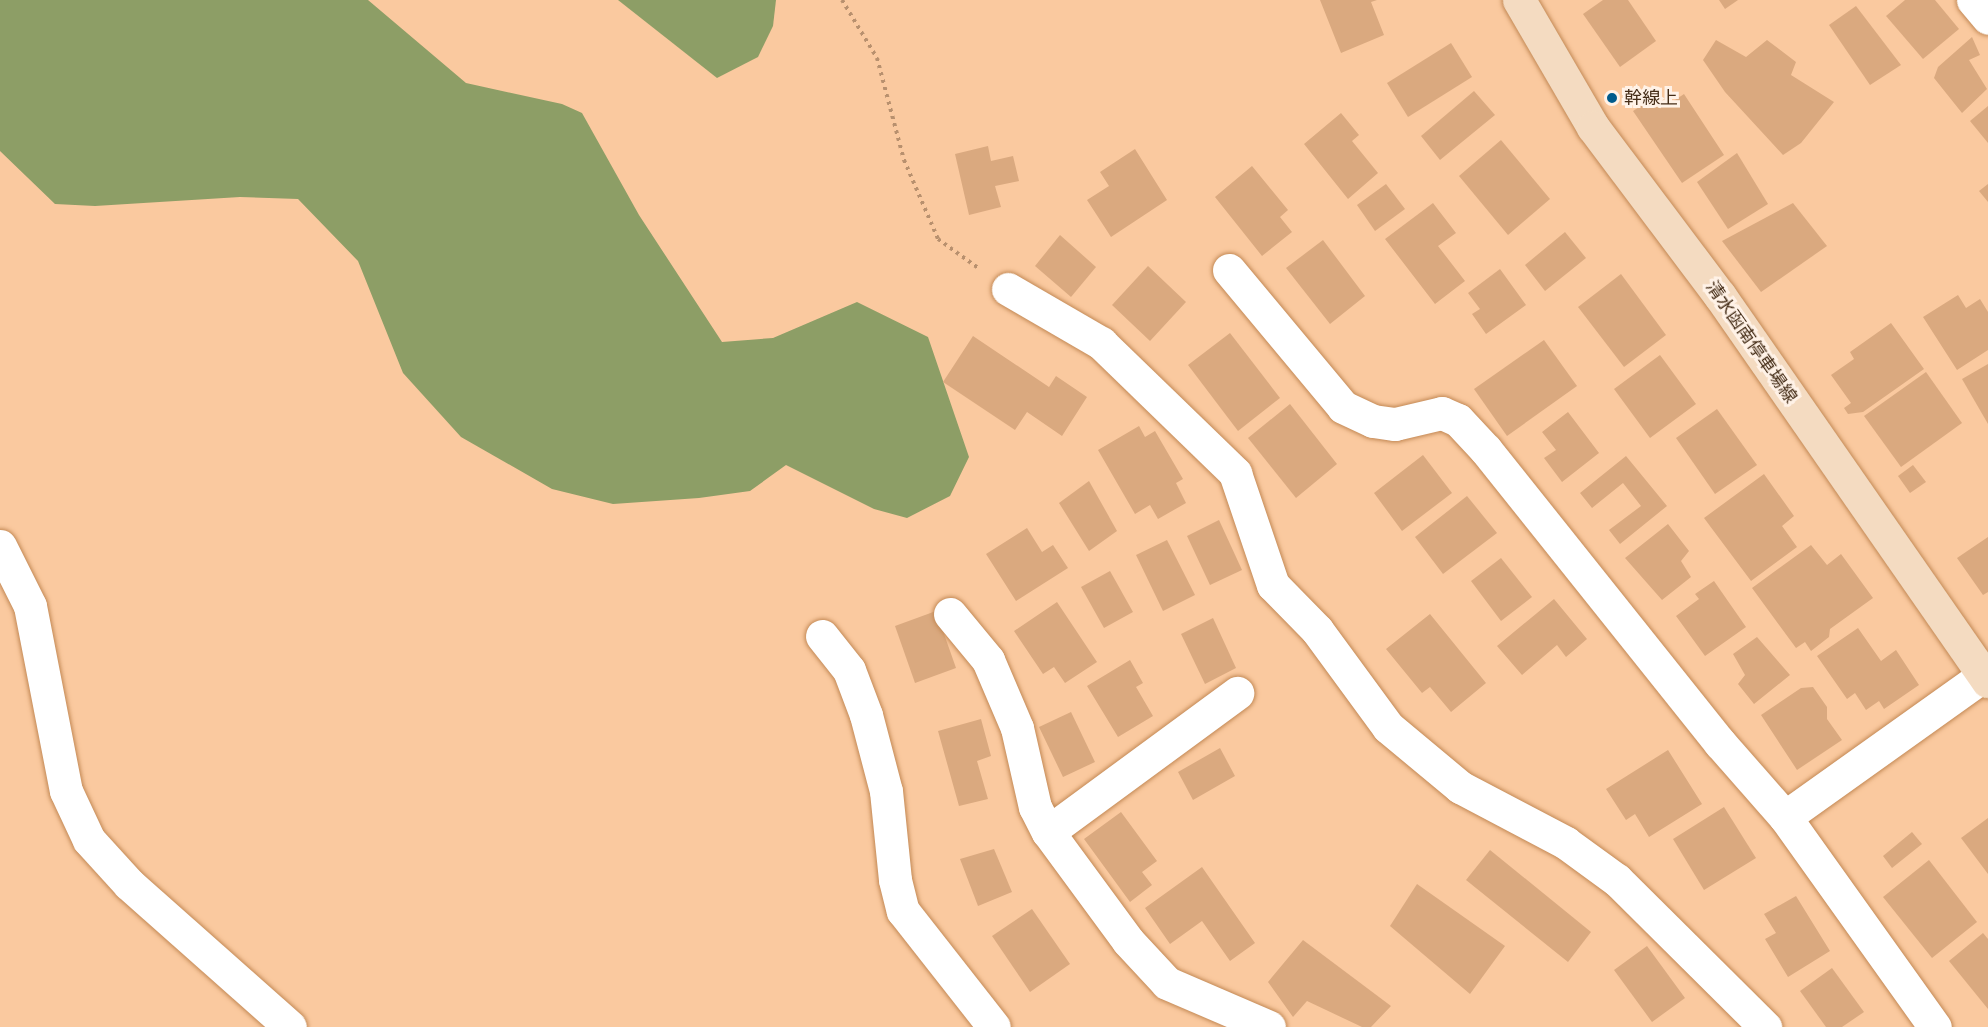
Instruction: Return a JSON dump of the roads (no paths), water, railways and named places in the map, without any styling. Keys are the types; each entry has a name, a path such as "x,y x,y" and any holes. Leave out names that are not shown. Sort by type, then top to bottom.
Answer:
{"main road":[{"name":"清水函南停車場線","path":"1519,0 1593,128 1720,296 1986,678"}],"street":[{"path":"1973,0 1988,18"},
{"path":"1229,270 1343,407 1395,424 1442,413 1458,420 1785,817 1935,1027"},
{"path":"1008,289 1101,343 1235,473 1273,585 1317,630 1388,727 1460,787 1566,843 1617,880 1765,1027"},
{"path":"0,546 30,606 66,791 89,840 129,884 290,1027"},
{"path":"950,614 988,660 1017,728 1035,807 1048,832 1128,941 1167,983 1269,1027"},
{"path":"822,636 849,670 866,714 886,791 895,880 903,911 994,1027"},
{"path":"1785,817 1986,678"},
{"path":"1048,832 1237,693"}],"place":[{"name":"幹線上","path":"1612,98"}]}
